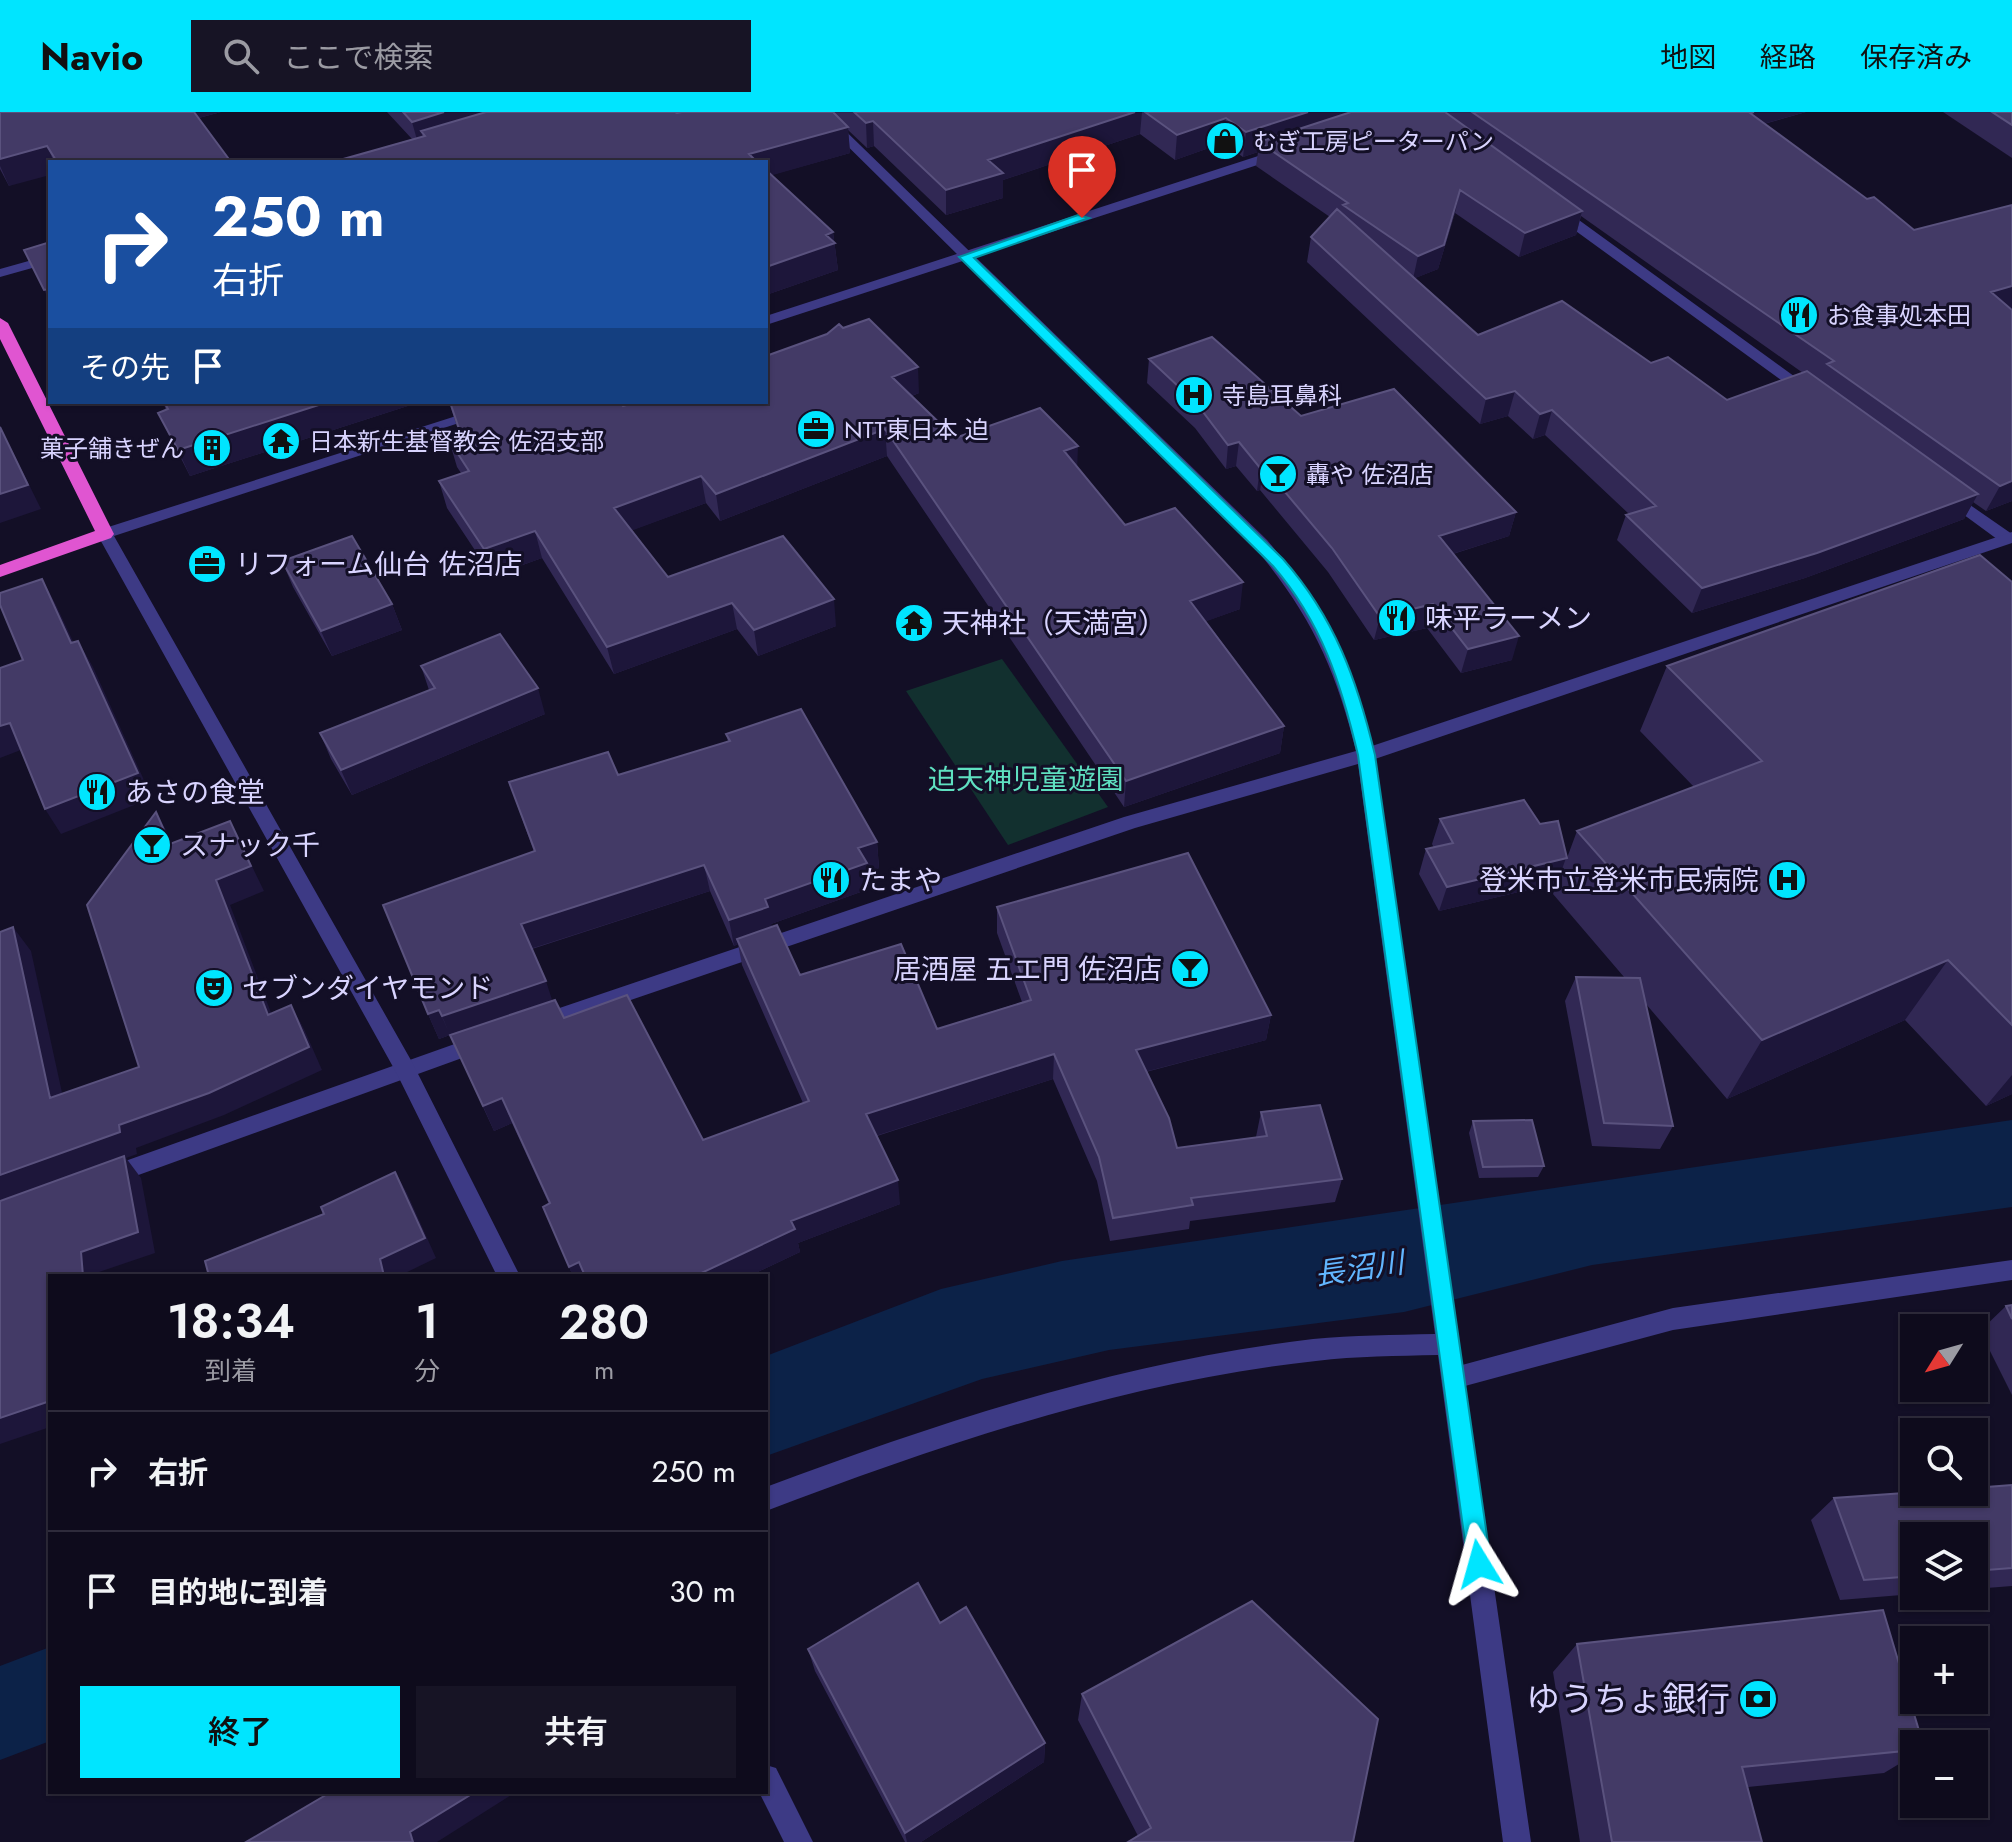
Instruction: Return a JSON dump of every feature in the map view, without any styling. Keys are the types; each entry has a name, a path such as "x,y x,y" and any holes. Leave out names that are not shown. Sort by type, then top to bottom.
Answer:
{"highway":[{"path":"0,323 105,534 0,571"}],"street":[{"path":"819,112 1261,544 1295,582 1337,653 1366,755 1517,1842"},
{"path":"768,320 1298,147"},
{"path":"1537,196 1819,401"},
{"path":"0,273 48,260"},
{"path":"508,1274 405,1068 105,534 509,404"},
{"path":"1933,485 2009,537"},
{"path":"524,1029 1131,822 1366,755 2009,537"},
{"path":"90,1184 405,1068 494,1039"},
{"path":"1454,1378 1673,1319 2012,1270"},
{"path":"768,1498 956,1430 1155,1377 1301,1351 1449,1336"},
{"path":"768,1782 799,1842"}],"green space":[{"name":"迫天神児童遊園","path":"1002,659 1108,807 1008,845 906,691"}],"water":[{"name":"長沼川","path":"2012,1120 2012,1207 1592,1265 1404,1312 1109,1350 982,1379 768,1455 768,1355 941,1289 1062,1261"},
{"path":"48,1648 48,1742 0,1760 0,1666"}],"building":[{"path":"0,112 194,112 230,160 56,160 47,146 0,159"},
{"path":"403,112 444,112 412,122"},
{"path":"486,112 833,112 848,127 749,154 755,160 340,160 425,136 421,131"},
{"path":"854,112 1135,112 988,160 1003,173 946,190 873,121 866,123"},
{"path":"1145,112 1308,112 1246,132 1226,118 1177,135"},
{"path":"1351,112 1445,112 1582,211 1525,233 1460,190 1444,245 1418,256 1259,142"},
{"path":"1472,112 1754,112 1750,113 1867,199 1874,197 1914,230 2012,205 2012,286 1991,292 2012,310 2012,481 2000,486 1827,364 1834,361"},
{"path":"1992,112 2012,112 2012,125"},
{"path":"768,172 833,232 826,235 835,243 768,266"},
{"path":"1337,209 1478,335 1562,301 1651,363 1668,357 1727,400 1807,371 1978,494 1817,553 1702,588 1626,515 1656,506 1552,410 1540,414 1515,391 1486,399 1311,237"},
{"path":"48,243 48,289 44,290 24,250"},
{"path":"869,319 918,367 892,377 955,438 1040,408 1078,446 1064,451 1125,525 1175,508 1243,582 1190,601 1284,726 1126,781 885,429 716,494 701,476 614,508 668,577 783,536 834,599 754,630 732,603 607,647 535,531 484,549 439,481 469,471 449,440 461,435 451,404 768,404 768,355 827,334 839,324 843,328"},
{"path":"1212,337 1301,416 1394,389 1516,512 1439,536 1519,636 1468,649 1433,604 1380,617 1332,548 1264,467 1260,468 1239,442 1228,445 1197,404 1149,359"},
{"path":"165,404 322,404 178,450 158,413 168,409"},
{"path":"0,427 28,485 0,494"},
{"path":"352,536 392,604 321,631 282,561"},
{"path":"1980,555 2012,582 2012,1025 1948,960 1762,1040 1577,831 1762,761 1667,666"},
{"path":"42,579 71,643 78,641 138,773 45,809 10,723 0,726 0,668 23,660 0,605 0,593"},
{"path":"500,634 538,688 341,770 320,733 435,688 421,666"},
{"path":"801,709 877,842 858,848 867,863 765,899 768,907 729,920 704,865 521,924 546,981 442,1016 439,1010 428,1014 383,905 535,851 509,782 608,752 618,775 730,741 726,734"},
{"path":"1524,800 1540,824 1558,821 1567,858 1447,887 1426,849 1453,843 1440,819"},
{"path":"156,812 170,844 230,821 251,866 216,880 268,1015 291,1005 309,1047 209,1093 119,1125 120,1132 0,1175 0,932 13,927 50,1098 139,1067 87,905"},
{"path":"1188,853 1271,1015 1136,1050 1169,1118 1177,1148 1267,1136 1261,1112 1320,1105 1342,1179 1191,1198 1193,1205 1113,1218 1099,1157 1054,1054 866,1114 898,1180 791,1221 795,1229 699,1274 584,1274 579,1262 569,1267 543,1207 550,1203 502,1098 483,1106 450,1035 555,1000 564,1018 627,995 703,1140 809,1101 737,939 777,925 800,975 901,944 937,1029 1031,1000 997,907"},
{"path":"1576,977 1640,978 1673,1126 1604,1123"},
{"path":"1532,1120 1544,1166 1483,1167 1473,1121"},
{"path":"124,1156 138,1232 81,1252 83,1274 48,1274 48,1402 0,1418 0,1201"},
{"path":"395,1172 425,1238 380,1259 384,1274 208,1274 205,1261 324,1214 321,1207"},
{"path":"2012,1305 2012,1319 2006,1306"},
{"path":"2012,1485 2012,1568 1988,1570 1988,1522 1900,1522 1900,1577 1864,1580 1834,1498 1900,1493 1900,1506 1988,1506 1988,1487"},
{"path":"918,1583 940,1623 966,1607 1045,1743 905,1833 808,1649"},
{"path":"1252,1601 1378,1719 1353,1842 1128,1842 1151,1828 1082,1694"},
{"path":"1883,1610 1900,1667 1900,1714 1914,1714 1919,1730 1900,1730 1900,1751 1742,1767 1762,1842 1612,1842 1577,1644"},
{"path":"328,1794 472,1794 410,1832 413,1842 246,1842"}],"place":[{"name":"むぎ工房ピーターパン","path":"1225,141"},
{"name":"お食事処本田","path":"1799,315"},
{"name":"寺島耳鼻科","path":"1194,395"},
{"name":"NTT東日本 迫","path":"816,429"},
{"name":"日本新生基督教会 佐沼支部","path":"281,441"},
{"name":"菓子舗きぜん","path":"212,448"},
{"name":"轟や 佐沼店","path":"1278,474"},
{"name":"リフォーム仙台 佐沼店","path":"207,564"},
{"name":"味平ラーメン","path":"1397,618"},
{"name":"天神社（天満宮）","path":"914,623"},
{"name":"あさの食堂","path":"97,792"},
{"name":"スナック千","path":"152,845"},
{"name":"たまや","path":"831,880"},
{"name":"登米市立登米市民病院","path":"1787,880"},
{"name":"居酒屋 五エ門 佐沼店","path":"1190,969"},
{"name":"セブンダイヤモンド","path":"214,988"},
{"name":"ゆうちょ銀行","path":"1758,1699"}],"route":[{"path":"1082,218 966,257 1261,544 1295,582 1337,653 1353,697 1366,755 1479,1564"}]}
